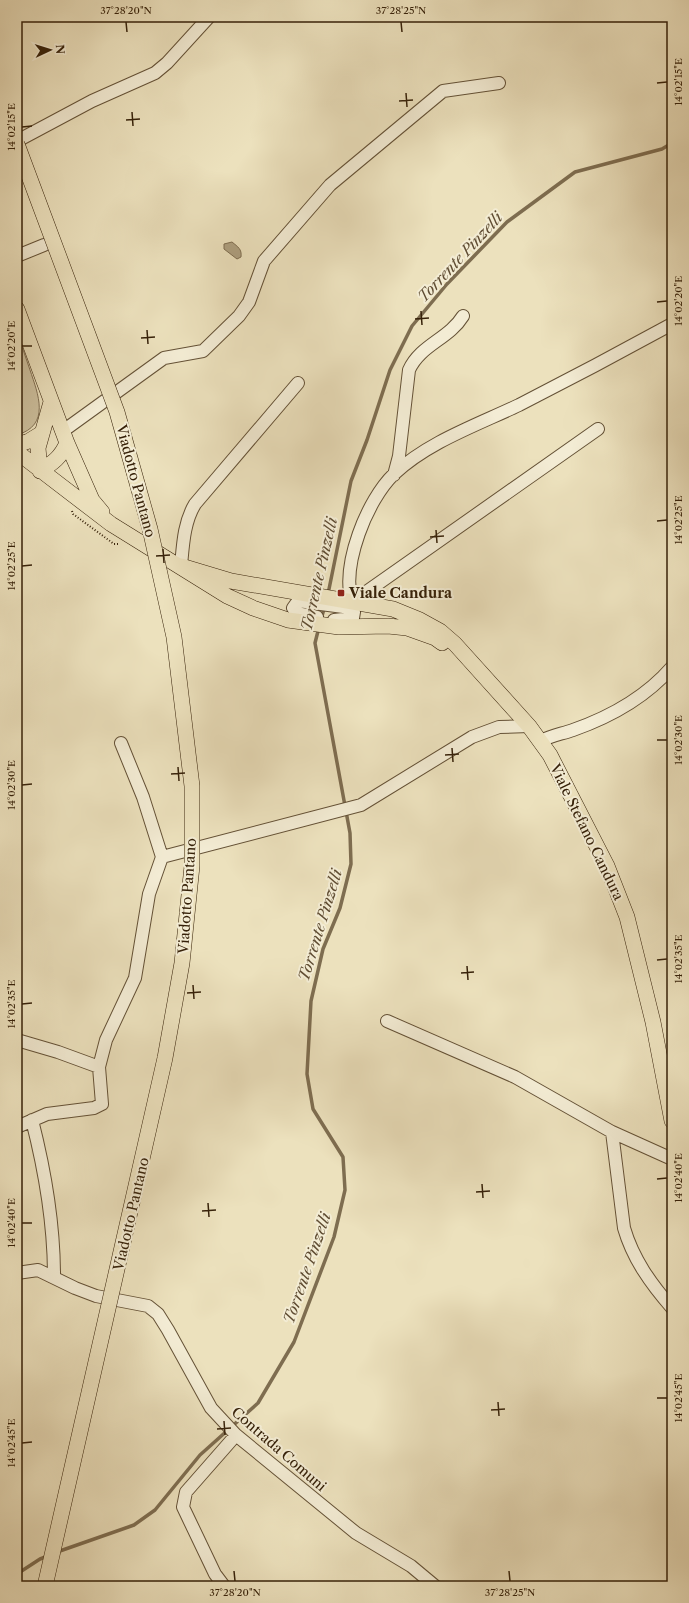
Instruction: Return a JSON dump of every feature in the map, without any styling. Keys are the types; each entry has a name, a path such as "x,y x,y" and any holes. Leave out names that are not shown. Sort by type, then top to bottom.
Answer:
{"main road":[{"name":"Viadotto Pantano","path":"17,143 117,412 150,529 174,637 192,786 192,866 182,963 165,1058 45,1586"},
{"path":"17,309 51,402 92,500 111,524"},
{"path":"51,402 48,419 38,448 40,471 55,461 63,453 65,437"},
{"path":"17,445 29,442 42,433"},
{"name":"Viale Stefano Candura","path":"17,452 111,524 181,566 227,596 253,608 288,620 310,619 335,623 407,628 435,638 472,662"},
{"name":"Viale Stefano Candura","path":"181,566 232,581 327,601 393,609 420,620 440,631 455,644 530,726 541,741 563,778 607,866 624,910 634,942 653,1022 670,1127"}],"street":[{"path":"17,143 92,101 155,73 167,63 209,17"},
{"path":"65,437 164,358 203,351 239,316 250,302 264,261 330,185 443,91 499,83"},
{"path":"17,256 44,245"},
{"path":"394,474 399,456 409,370 413,360 422,350 448,334 458,324 463,316"},
{"path":"327,601 348,590 360,526 371,504 394,474 430,448 568,380 672,324"},
{"path":"181,566 186,525 189,514 195,504 298,383"},
{"path":"327,601 598,429"},
{"path":"310,619 296,613 293,608 298,601 327,601 351,608 354,612 353,618 335,623"},
{"path":"541,741 552,735 571,731 613,713 661,679 672,666"},
{"path":"162,857 361,805 472,737 499,727 530,726"},
{"path":"17,1127 47,1114 94,1108 102,1104 99,1067 106,1040 135,978 149,894 162,857 143,797 121,743"},
{"path":"387,1021 515,1077 612,1132 671,1154"},
{"path":"17,1040 58,1052 99,1067"},
{"path":"32,1120 42,1160 50,1218 54,1276"},
{"path":"612,1132 624,1228 628,1241 633,1255 649,1279 672,1308"},
{"name":"Contrada Comuni","path":"17,1273 38,1270 54,1276 75,1288 116,1301 148,1306 158,1314 168,1330 211,1408 236,1435 356,1533 411,1566 435,1586"},
{"path":"224,1586 215,1574 183,1507 186,1492 236,1435"}],"path":[{"path":"670,1127 671,1154"}],"shaded area":[{"path":"232,242 241,252 241,257 237,259 224,249 224,244"},
{"path":"17,332 36,389 39,408 38,416 34,424 28,430 17,435"}],"waterway":[{"name":"Torrente Pinzelli","path":"328,594 351,481 367,440 390,370 412,326 447,284 507,222 575,172 662,149 672,143"},
{"name":"Torrente Pinzelli","path":"321,619 325,606"},
{"name":"Torrente Pinzelli","path":"57,1552 134,1525 155,1510 200,1455 258,1403 294,1342 334,1237 345,1190 343,1157 313,1109 307,1074 311,1001 323,949 340,908 351,864 350,833 315,643 319,627"},
{"name":"Torrente Pinzelli","path":"17,1574 40,1559 48,1556"}],"place":[{"name":"Viale Candura","path":"341,593"}]}
